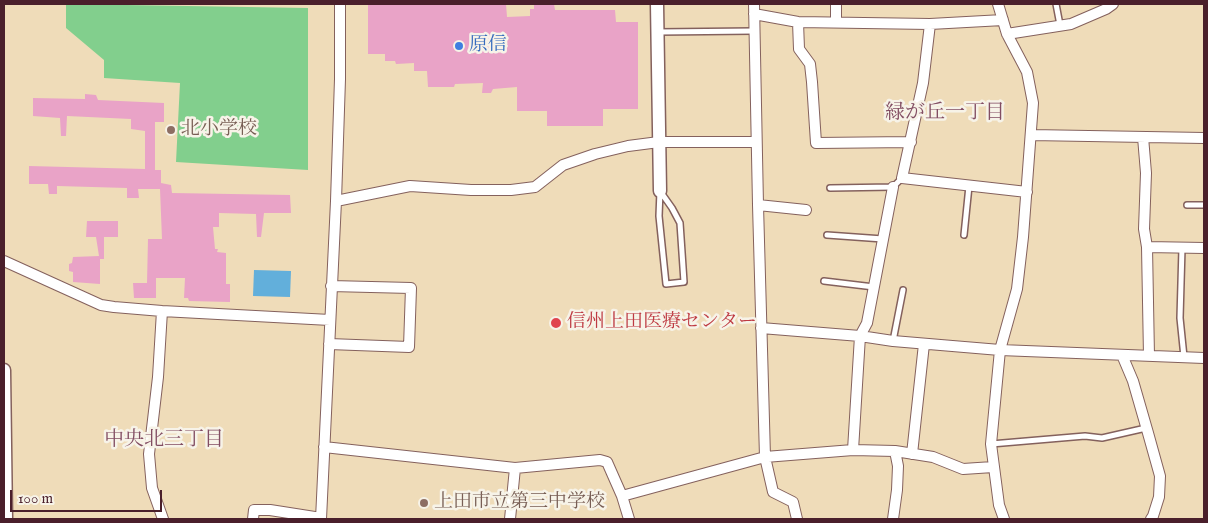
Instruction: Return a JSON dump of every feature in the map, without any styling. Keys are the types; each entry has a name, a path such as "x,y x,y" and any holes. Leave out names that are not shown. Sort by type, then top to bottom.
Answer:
{"street":[{"path":"253,519 254,510 270,510 321,519 336,201 340,79 340,4"},
{"path":"657,4 660,191"},
{"path":"836,4 836,22"},
{"path":"998,4 1007,34 1027,72 1033,103 1027,192 1017,289 1000,350 991,444 999,505 1004,519"},
{"path":"1007,34 1071,24 1108,6"},
{"path":"797,519 793,502 774,492 765,457 754,9 798,22 930,24 1003,20"},
{"path":"798,22 799,49 810,64 816,143 911,142"},
{"path":"930,24 923,83 902,178 1027,192"},
{"path":"1031,135 1204,138"},
{"path":"1143,137 1146,173 1144,229 1147,247 1148,356"},
{"path":"336,201 410,186 471,190 511,190 535,187 563,165 595,154 628,146 659,142 756,142"},
{"path":"853,450 860,336 867,324 893,187"},
{"path":"758,205 806,210"},
{"path":"1147,247 1204,248"},
{"path":"4,261 101,305 162,311 330,320"},
{"path":"329,344 409,347 411,288 331,286"},
{"path":"162,311 158,377 149,454 152,488 163,519"},
{"path":"761,328 1000,350 1204,358"},
{"path":"912,454 924,344"},
{"path":"1122,355 1132,381 1160,476 1159,497 1151,519"},
{"path":"4,370 6,519"},
{"path":"324,447 515,468 600,460 607,462 622,496 629,519"},
{"path":"622,496 765,457 853,450 895,451 933,457 963,469 993,468"},
{"path":"893,519 898,490 898,466 895,451"},
{"path":"510,519 515,468"}],"lane":[{"path":"1056,4 1060,26"},
{"path":"657,32 755,31"},
{"path":"830,188 893,187 902,178"},
{"path":"964,235 969,185"},
{"path":"660,191 680,223 684,282 666,284 659,216 660,191"},
{"path":"1188,205 1204,205"},
{"path":"827,235 883,239"},
{"path":"1182,248 1180,318 1184,358"},
{"path":"824,281 874,287"},
{"path":"893,341 902,290"},
{"path":"991,444 1085,436 1102,438 1146,428"}],"green space":[{"path":"66,4 308,8 308,170 176,162 180,83 104,78 104,60 66,28"}],"water":[{"path":"254,270 291,271 290,297 253,296"}],"building":[{"path":"368,4 506,4 507,17 530,16 530,9 534,9 534,4 554,4 555,10 615,10 616,22 638,22 638,109 603,109 603,126 547,126 547,111 517,111 517,87 493,89 491,93 482,93 483,83 455,84 454,87 428,87 427,71 414,71 414,63 396,64 395,61 385,61 385,54 368,54"},
{"path":"85,94 96,95 98,100 164,103 164,122 155,122 155,170 161,170 161,183 171,185 172,193 290,195 291,213 264,213 261,237 257,237 256,214 219,213 219,227 213,227 215,249 218,249 217,252 226,253 226,284 230,284 230,302 189,301 188,298 184,298 185,278 156,278 156,298 134,298 133,283 147,283 148,239 162,239 160,189 138,189 139,198 127,198 127,188 57,186 57,194 49,194 48,184 29,184 29,166 145,169 145,131 131,129 131,119 67,116 66,136 61,136 60,118 33,116 33,98 85,99"},
{"path":"87,221 118,221 118,237 104,237 104,259 100,259 100,284 73,282 73,272 69,271 69,264 72,263 73,257 99,256 96,237 86,237"}],"place":[{"name":"原信","path":"459,46"},
{"name":"北小学校","path":"171,130"},
{"name":"信州上田医療センター","path":"556,323"},
{"name":"上田市立第三中学校","path":"424,503"}],"district":[{"name":"緑が丘一丁目","path":"945,114"},
{"name":"中央北三丁目","path":"164,441"}]}
